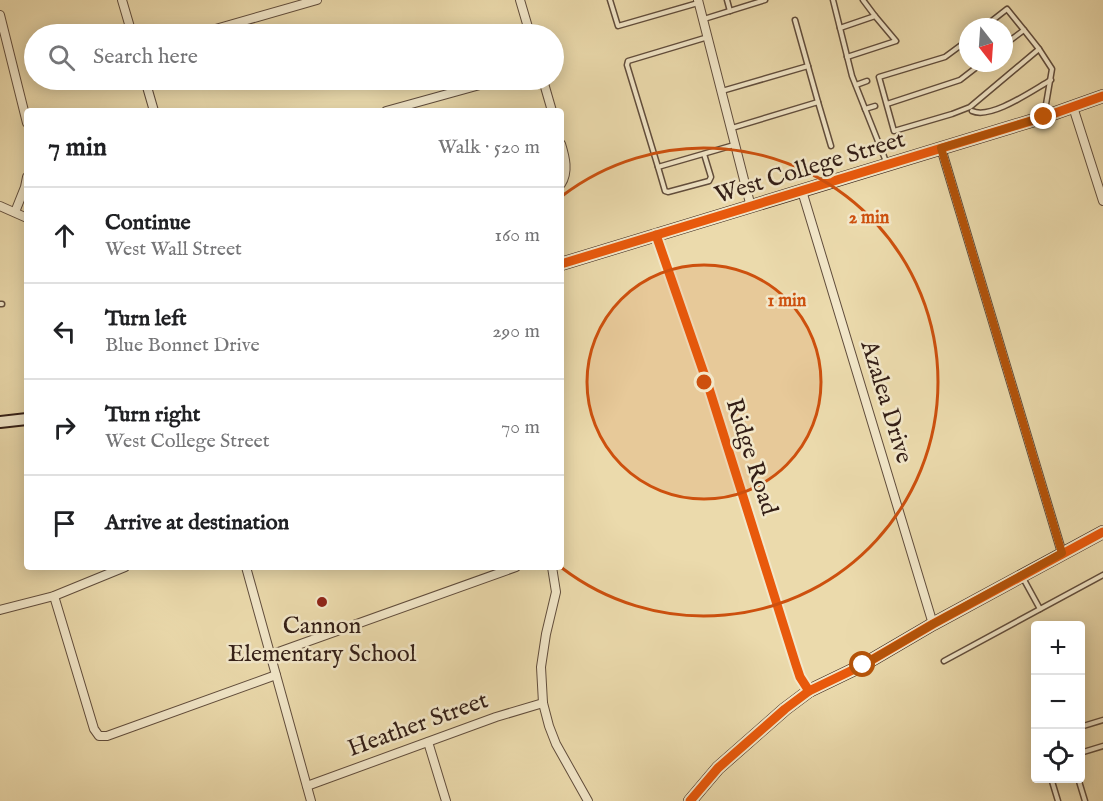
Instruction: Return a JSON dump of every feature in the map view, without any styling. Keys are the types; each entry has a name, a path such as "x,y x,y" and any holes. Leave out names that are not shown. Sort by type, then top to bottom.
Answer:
{"street":[{"path":"122,0 129,24"},
{"path":"233,24 317,0"},
{"path":"520,0 527,24"},
{"path":"698,1 751,207"},
{"path":"0,15 24,111"},
{"path":"148,90 153,108"},
{"path":"397,108 462,90"},
{"path":"546,90 551,108"},
{"name":"West College Street","path":"564,263 1044,117 1103,96"},
{"path":"1073,107 1103,201"},
{"path":"941,148 1062,553"},
{"path":"564,158 566,168 564,179"},
{"path":"15,212 24,190"},
{"name":"Azalea Drive","path":"802,191 933,624"},
{"path":"0,206 24,216"},
{"name":"Ridge Road","path":"656,235 708,385 800,677 809,691"},
{"path":"0,422 24,419"},
{"path":"690,801 718,768 809,691 863,665 1021,575 1103,532"},
{"path":"0,610 54,596 118,570"},
{"path":"247,570 311,801"},
{"path":"270,655 508,570"},
{"path":"552,570 556,592 541,667 543,703 556,744 588,801"},
{"path":"54,596 94,729 99,736 107,736 276,675"},
{"name":"Heather Street","path":"307,786 496,717 543,703"},
{"path":"428,742 446,801"}],"lane":[{"path":"610,0 618,26 698,1"},
{"path":"727,0 730,11"},
{"path":"704,19 765,0"},
{"path":"833,0 856,85 887,165"},
{"path":"847,57 896,41 863,0"},
{"path":"996,18 1007,9 1052,69 1044,117"},
{"path":"840,28 875,16"},
{"path":"795,20 831,146"},
{"path":"1013,38 1024,30"},
{"path":"704,154 711,177 709,181 666,191 627,65 628,61 708,37"},
{"path":"959,47 945,57 879,77 894,131 970,107 1039,49"},
{"path":"722,91 808,66"},
{"path":"886,104 960,80 970,72"},
{"path":"972,111 976,113 990,111 1051,80"},
{"path":"856,85 867,81"},
{"path":"731,128 818,102"},
{"path":"866,109 875,106"},
{"path":"658,167 735,144"},
{"path":"1021,575 1040,609"},
{"path":"944,661 1103,575"},
{"path":"1085,725 1103,720"},
{"path":"1085,751 1103,746"},
{"path":"1053,783 1058,801"},
{"path":"1080,783 1085,801"}],"cycle path":[{"path":"564,263 1044,117 1103,96"},
{"path":"656,235 708,385 800,677 809,691"},
{"path":"690,801 718,768 809,691 863,665 933,624 1103,532"}],"place":[{"name":"Cannon Elementary School","path":"322,602"}],"route":[{"path":"863,665 1062,553 941,148 1044,117"}]}
